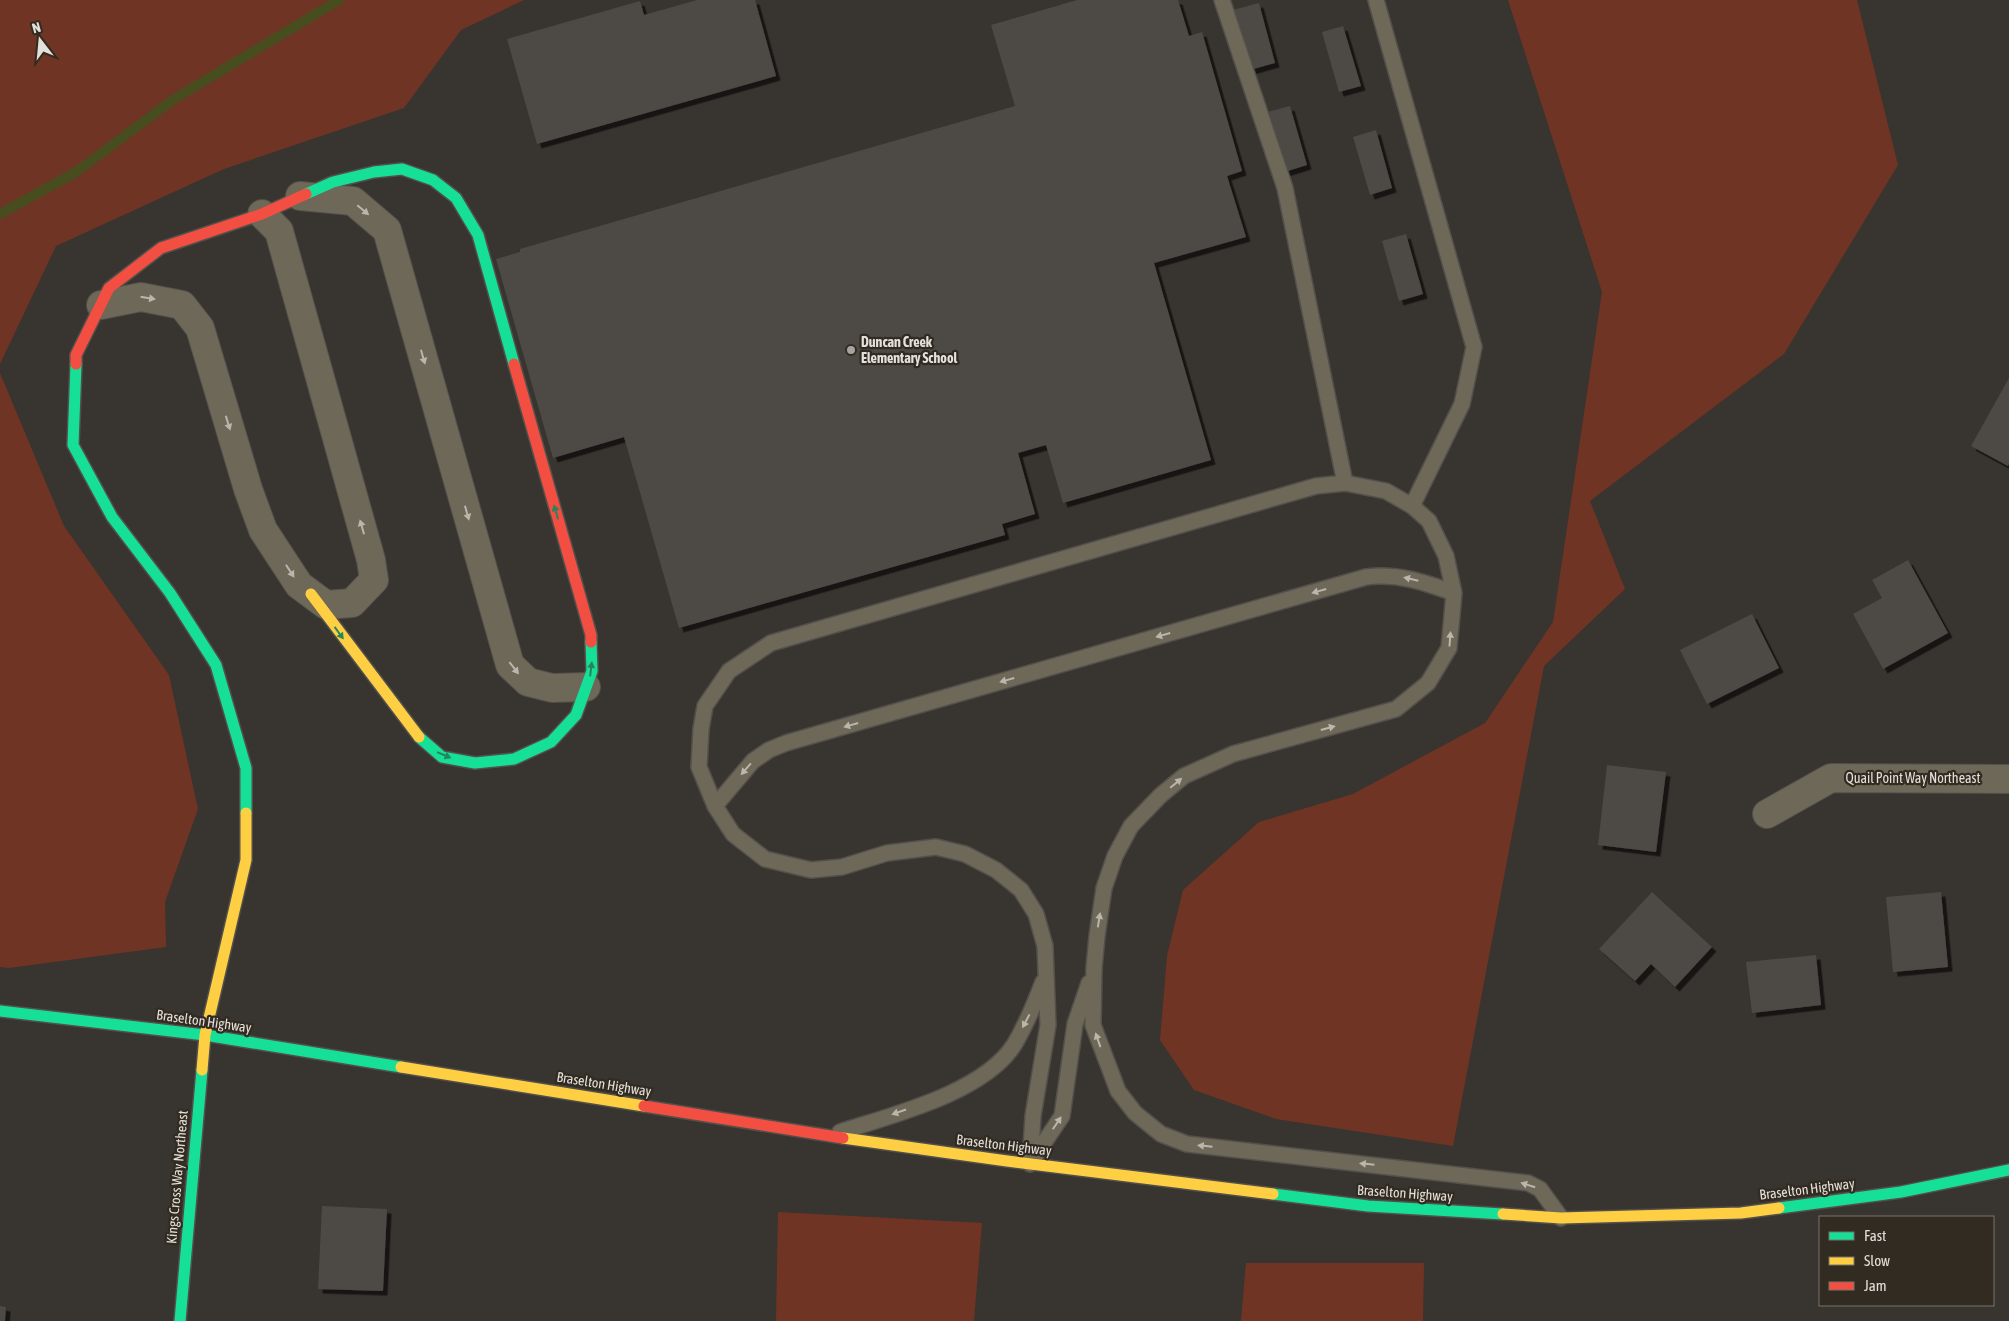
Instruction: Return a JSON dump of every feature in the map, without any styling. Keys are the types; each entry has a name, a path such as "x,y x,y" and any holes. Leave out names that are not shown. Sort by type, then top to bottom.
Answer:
{"street":[{"name":"Kings Cross Way Northeast","path":"180,1321 205,1035 246,860 246,768 216,666 170,592 112,517 73,445 76,355 109,288 161,248 262,214 333,182 374,172 402,170 433,180 456,198 478,235 591,635 592,671 576,715 551,742 514,759 475,763 442,757 420,738 311,594"},
{"path":"300,196 353,201 387,230 510,666 528,682 552,688 586,687"},
{"path":"100,305 141,297 182,305 200,328 248,490 262,530 299,584 311,594 326,605 352,603 374,580 371,560 279,231 262,214"},
{"name":"Quail Point Way Northeast","path":"1767,814 1831,778 2009,779"},
{"name":"Braselton Highway","path":"0,1011 205,1035 830,1136 1030,1164 1368,1206 1561,1218 1741,1213 1901,1192 2009,1170"}],"lane":[{"path":"1222,0 1285,188 1345,482"},
{"path":"1376,0 1474,347 1462,404 1412,506"},
{"path":"1030,1164 1033,1116 1048,1025 1045,946 1036,914 1021,890 996,870 965,854 936,847 887,853 842,867 811,870 765,859 733,834 715,806 699,767 701,728 705,706 729,671 771,643 1316,486 1345,482 1386,491 1412,506 1429,521 1446,556 1454,593 1449,648 1428,683 1396,709 1233,754 1184,776 1155,801 1131,826 1115,856 1104,888 1094,968 1093,1025 1106,1064 1118,1091 1135,1113 1161,1134 1187,1144 1528,1183 1540,1189 1561,1218"},
{"path":"715,806 753,761 769,750 786,743 1366,577 1381,575 1405,577 1454,593"},
{"path":"1030,1164 1062,1116 1075,1024 1094,968"},
{"path":"830,1136 912,1108 957,1090 990,1070 1013,1046 1031,1012 1046,976"}],"shaded area":[{"path":"0,0 524,0 461,30 404,108 224,169 56,246 0,364"},
{"path":"1508,0 1857,0 1898,165 1784,354 1590,501 1625,589 1544,666 1453,1146 1276,1119 1194,1090 1160,1040 1167,956 1183,890 1259,822 1353,794 1485,723 1553,622 1602,292"},
{"path":"0,373 64,526 169,675 198,809 165,902 166,947 9,968 0,967"},
{"path":"778,1212 982,1223 974,1321 776,1321"},
{"path":"1246,1263 1424,1263 1423,1321 1241,1321"}],"building":[{"path":"697,0 755,0 776,76 537,144 507,39 640,1 644,15"},
{"name":"Duncan Creek Elementary School","path":"1077,0 1178,0 1189,36 1202,32 1242,171 1227,176 1246,237 1154,263 1211,460 1063,503 1046,445 1018,453 1035,514 1002,524 1005,535 679,628 624,437 553,458 496,259 520,252 520,249 1015,106 991,25"},
{"path":"1259,3 1275,63 1250,70 1233,10"},
{"path":"1343,26 1361,86 1339,92 1322,32"},
{"path":"1290,106 1307,165 1281,173 1264,113"},
{"path":"1376,130 1392,188 1370,195 1353,137"},
{"path":"1406,234 1423,294 1399,301 1382,241"},
{"path":"2009,378 2009,464 2008,466 1971,446"},
{"path":"1908,560 1948,633 1883,669 1853,614 1882,598 1872,580"},
{"path":"1752,614 1779,668 1707,704 1680,650"},
{"path":"1607,765 1666,772 1656,852 1598,845"},
{"path":"1652,892 1712,947 1675,987 1651,964 1635,981 1599,949"},
{"path":"1941,892 1948,967 1893,972 1886,897"},
{"path":"1816,955 1821,1005 1752,1013 1746,962"},
{"path":"322,1206 387,1209 383,1291 318,1289"},
{"path":"0,1306 6,1307 5,1321 0,1321"}],"waterway":[{"path":"0,214 76,172 174,99 339,0"}],"traffic: fast":[{"path":"306,194 333,182 374,172 402,169 433,180 456,198 478,235 514,364"},
{"path":"76,364 73,445 112,517 170,593 216,665 246,768 246,813"},
{"path":"419,737 442,757 475,763 514,759 551,742 576,715 592,671 591,642"},
{"path":"0,1011 205,1035 401,1067"},
{"path":"180,1321 202,1070"},
{"path":"1779,1208 1901,1192 2009,1170"},
{"path":"1273,1194 1368,1206 1503,1214"}],"traffic: slow":[{"path":"311,594 419,737"},
{"path":"202,1070 205,1035 246,860 246,813"},
{"path":"401,1067 644,1106"},
{"path":"843,1138 1007,1161 1273,1194"},
{"path":"1503,1214 1561,1218 1741,1213 1779,1208"}],"traffic: jam":[{"path":"76,364 76,355 109,288 161,248 262,214 306,194"},
{"path":"514,364 591,635 591,642"},
{"path":"644,1106 843,1138"}],"place":[{"name":"Duncan Creek Elementary School","path":"851,350"}]}
